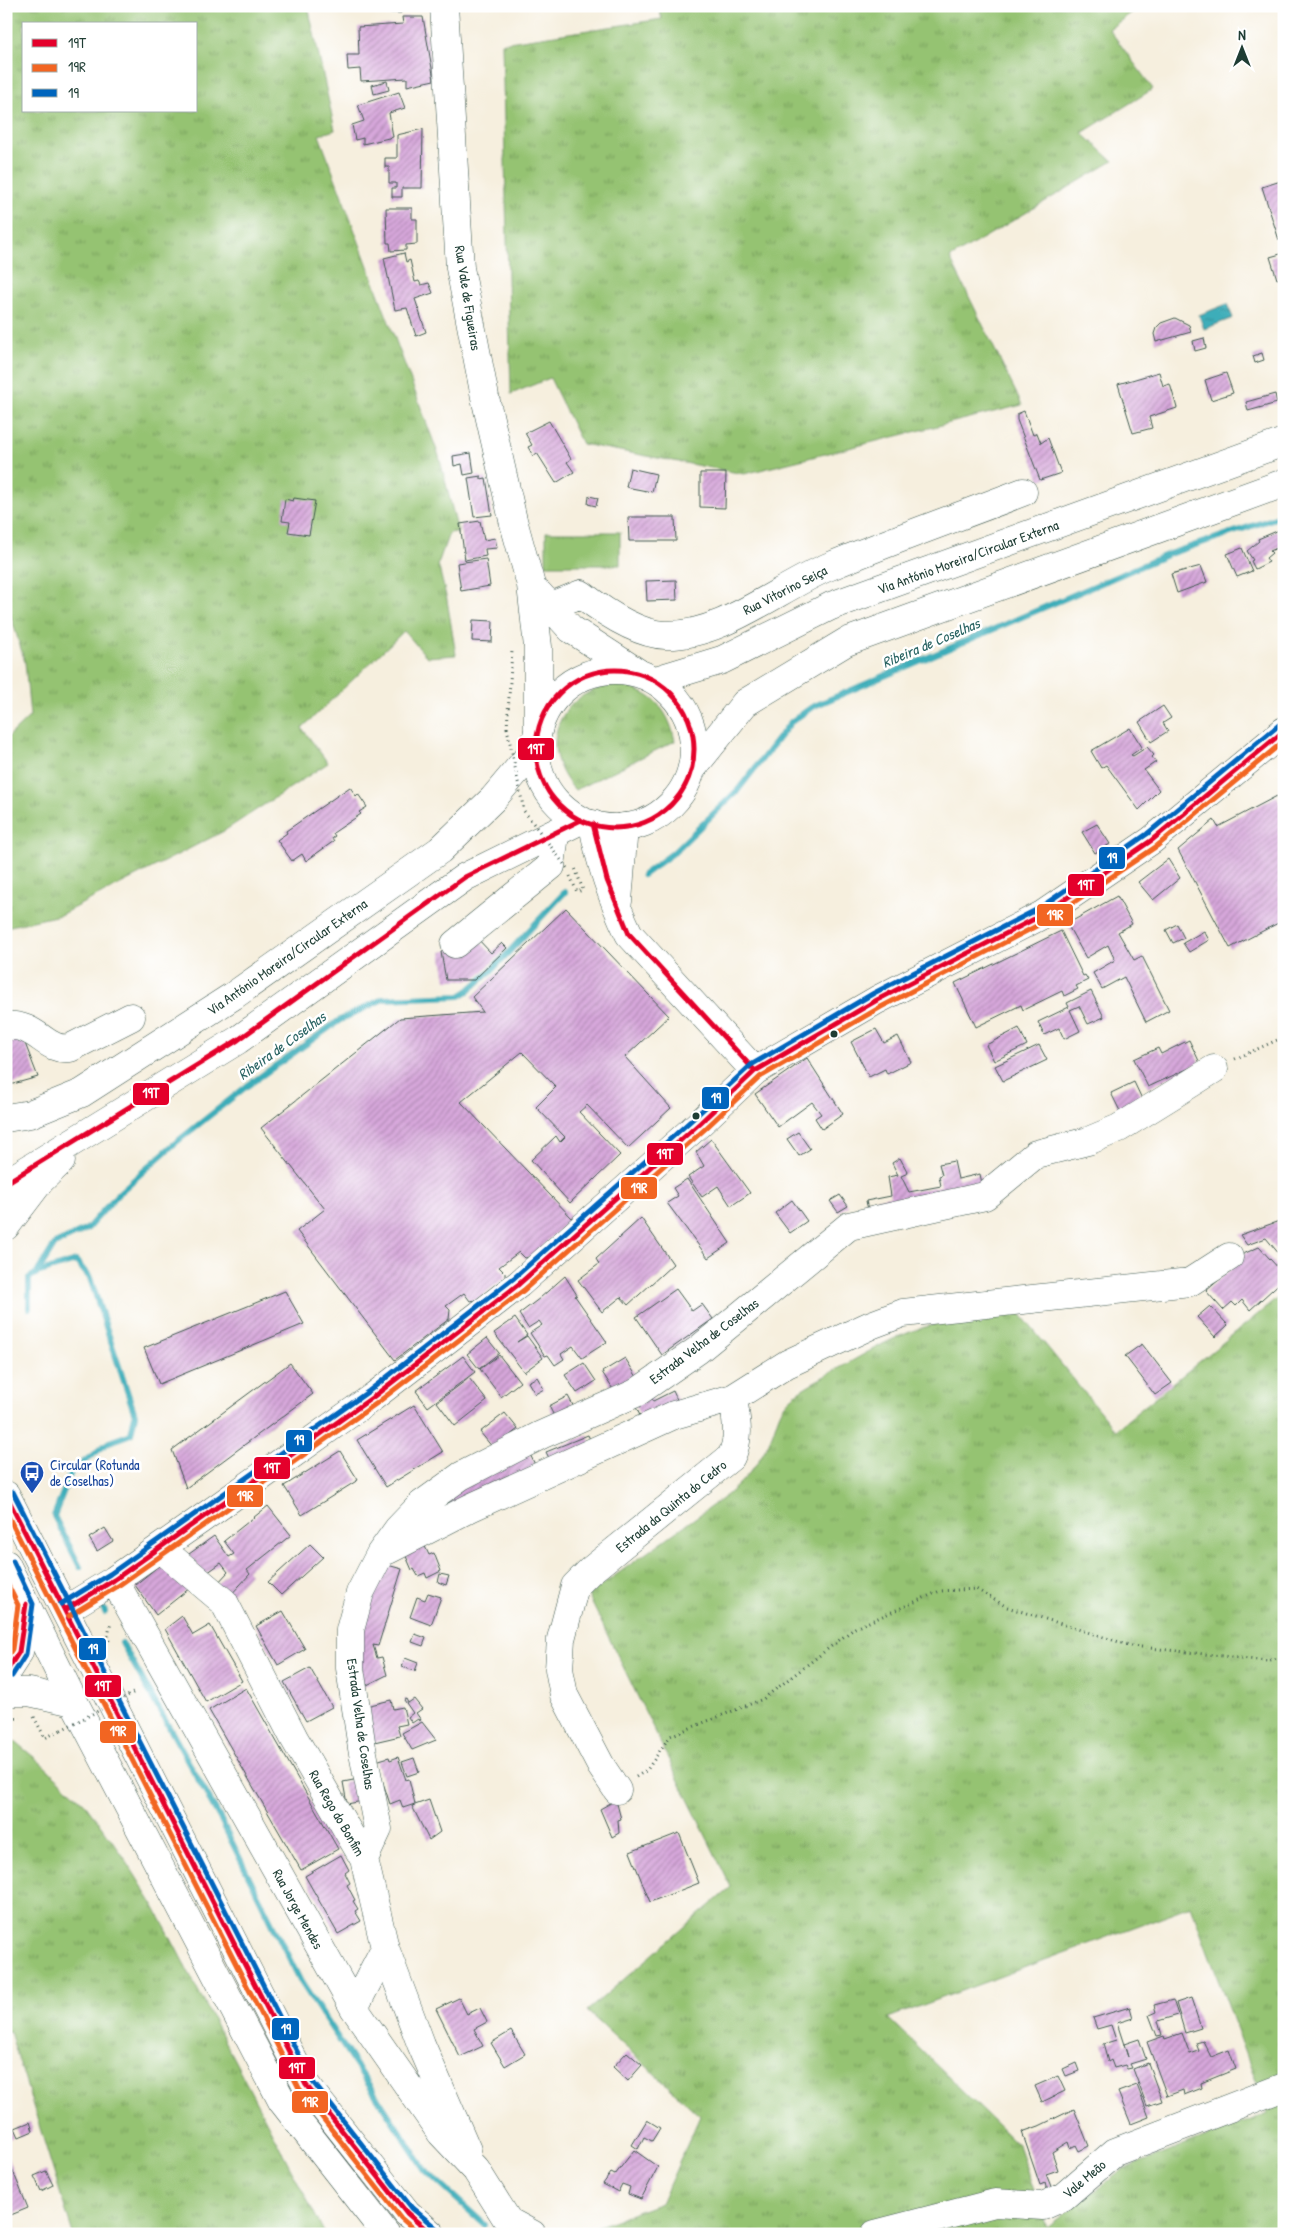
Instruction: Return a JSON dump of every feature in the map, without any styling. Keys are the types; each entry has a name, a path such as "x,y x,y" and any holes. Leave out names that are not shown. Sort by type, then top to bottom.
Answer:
{"main road":[{"name":"Rua Vale de Figueiras","path":"444,6 460,268 485,397 513,520 531,585 538,647 537,738"},
{"name":"Via António Moreira/Circular Externa","path":"6,1118 30,1114 82,1093 233,996 440,850 493,799 537,738 549,704 566,686 588,674 612,669 646,676 722,660 832,606 1284,442"},
{"path":"537,738 538,771 548,791 562,808 587,822 624,827 646,821 666,809 681,792 691,770 746,703 846,642 1284,483"},
{"name":"Rua Vitorino Seiça","path":"551,606 581,594 602,610 636,627 664,635 690,633 714,626 826,568 1023,492"},
{"name":"Rua Vale de Figueiras","path":"531,585 571,629 646,676"},
{"path":"646,676 676,697 689,720 694,745 691,770"},
{"path":"65,1610 114,1580 373,1396 520,1284 700,1123 755,1071 876,1000 1042,915 1152,840 1284,731"},
{"path":"6,1183 238,1040 466,877 524,847 587,822"},
{"path":"587,822 617,910 629,934 755,1071"},
{"path":"617,910 624,827"},
{"path":"455,944 551,866 555,834"},
{"path":"6,1026 26,1028 36,1032 54,1047 62,1049 70,1048 130,1018"},
{"name":"Estrada Velha de Coselhas","path":"364,1859 378,1829 362,1748 350,1668 350,1630 360,1593 380,1554 398,1529 422,1504 461,1476 541,1435 636,1393 698,1350 849,1226 985,1196 1036,1154 1088,1141 1119,1128 1214,1069"},
{"path":"6,1226 41,1180 97,1127"},
{"path":"380,1554 470,1508 674,1415 733,1398 787,1364 863,1328 904,1313 1190,1282 1229,1257"},
{"name":"Estrada da Quinta do Cedro","path":"617,1790 601,1766 564,1695 559,1669 561,1639 572,1594 575,1586 590,1571 731,1458 737,1445 738,1432 733,1398"},
{"path":"6,1495 306,2085 407,2213 430,2234"},
{"name":"Rua Rego do Bonfim","path":"160,1548 224,1602 294,1738 364,1859 385,1948 421,2044 476,2170"},
{"path":"6,1564 74,1702 282,2101 386,2234"},
{"name":"Rua Jorge Mendes","path":"114,1580 354,2008 441,2133 476,2170 504,2227"},
{"path":"6,1672 19,1652 26,1604"},
{"path":"6,1692 29,1692 74,1702"},
{"path":"354,2008 385,1948"},
{"name":"Vale Meão","path":"875,2234 995,2203 1043,2206 1063,2197 1115,2152 1284,2087"},
{"path":"504,2227 532,2234"}],"path":[{"path":"512,663 507,728 524,811 568,868 577,892 583,890 576,873"},
{"path":"1214,1069 1284,1037"},
{"path":"617,1790 647,1770 670,1736 763,1699 856,1628 940,1591 976,1589 1007,1607 1132,1646 1267,1662 1284,1656"},
{"path":"6,1719 34,1716 45,1738 133,1693"}],"green space":[{"path":"6,6 308,6 335,130 319,135 439,456 458,532 449,533 438,564 447,600 456,655 427,657 404,631 302,728 328,763 224,831 60,915 6,927 6,739 30,716 25,662 6,600"},
{"path":"658,6 1141,6 1109,29 1153,89 1082,133 1113,161 950,258 1022,405 744,474 582,444 550,378 511,394 502,43 662,19"},
{"path":"546,532 620,532 620,565 546,565"},
{"path":"614,685 637,691 655,701 667,718 675,741 575,790 563,774 557,757 555,740 558,725 566,711 578,699 594,690"},
{"path":"1284,1293 1284,2234 577,2234 661,2203 700,2116 587,2011 731,1887 588,1595 734,1489 759,1460 772,1435 779,1415 795,1394 880,1345 923,1328 950,1321 1018,1311 1115,1430","holes":["1191,1906 1268,2113 1124,2169 1047,2227 1018,2145 888,2018"]},
{"path":"6,1739 14,1741 40,1762 86,1805 122,1854 153,1904 325,2234 73,2234 10,2032 6,2033"}],"water":[{"path":"1227,304 1233,318 1204,329 1199,315"}],"building":[{"path":"365,6 401,6 401,13 364,12"},
{"path":"402,17 423,17 434,80 407,86 407,78 361,81 360,69 348,70 347,55 359,55 358,27 403,24"},
{"path":"387,81 389,90 374,94 372,85"},
{"path":"399,92 405,108 389,113 393,137 363,144 363,138 355,140 352,125 364,121 358,105"},
{"path":"423,129 422,188 402,188 402,197 392,197 392,188 396,188 396,183 389,183 389,167 385,167 385,158 397,158 397,135"},
{"path":"1284,180 1284,238 1279,240 1262,187"},
{"path":"386,208 412,208 412,219 417,219 417,244 406,245 406,250 391,251 390,243 387,243"},
{"path":"404,253 406,262 410,260 415,282 419,281 421,285 429,283 433,293 415,299 426,332 416,336 407,308 395,310 384,258"},
{"path":"1284,253 1284,277 1277,279 1270,257"},
{"path":"1175,318 1189,325 1191,332 1156,342 1154,334 1156,328 1161,323"},
{"path":"1204,338 1206,348 1195,351 1193,341"},
{"path":"1262,353 1264,360 1255,363 1253,356"},
{"path":"1159,372 1163,386 1170,384 1177,408 1149,417 1152,428 1133,433 1118,384"},
{"path":"1226,373 1233,393 1211,400 1205,380"},
{"path":"1275,394 1277,403 1248,411 1246,402"},
{"path":"1024,411 1033,435 1037,433 1041,443 1048,438 1061,473 1040,480 1017,420 1017,414"},
{"path":"549,421 571,459 567,462 574,472 556,483 537,453 533,456 528,447 532,445 525,433"},
{"path":"471,453 474,473 464,475 462,464 454,466 453,456"},
{"path":"630,468 656,474 652,492 626,487"},
{"path":"700,473 726,473 725,508 700,507"},
{"path":"481,476 481,479 486,478 492,515 474,517 468,478"},
{"path":"589,496 598,498 596,506 588,504"},
{"path":"294,498 315,501 309,535 288,532 290,522 282,521 285,499 293,501"},
{"path":"628,517 675,517 676,541 629,541"},
{"path":"480,521 484,540 495,538 497,548 485,549 486,556 465,560 460,524"},
{"path":"1284,528 1284,545 1270,551 1272,553 1266,558 1269,562 1255,569 1251,561 1253,560 1247,551 1259,541 1258,539"},
{"path":"1242,548 1252,571 1237,577 1227,554"},
{"path":"486,559 490,586 461,591 457,563"},
{"path":"1201,566 1207,582 1177,593 1171,574"},
{"path":"676,580 677,600 647,601 646,581"},
{"path":"473,620 493,621 492,642 472,641"},
{"path":"1163,706 1171,718 1163,723 1168,731 1151,742 1139,722"},
{"path":"1130,728 1142,747 1131,755 1133,756 1147,747 1154,755 1152,757 1156,762 1144,770 1159,790 1139,810 1106,765 1101,768 1091,751"},
{"path":"350,787 356,796 358,794 367,807 359,812 361,814 333,833 335,836 332,838 334,841 306,861 302,854 292,861 277,840 287,833 286,831"},
{"path":"1277,796 1284,810 1284,920 1230,948 1178,850 1214,820 1218,827"},
{"path":"1097,824 1110,844 1095,853 1082,832"},
{"path":"1168,859 1180,878 1153,900 1138,882"},
{"path":"1117,896 1132,924 1118,932 1134,960 1142,956 1169,1010 1146,1022 1124,977 1102,989 1093,973 1115,960 1108,945 1086,958 1067,924"},
{"path":"566,908 669,1016 625,1057 671,1108 628,1148 587,1105 579,1112 620,1155 570,1203 531,1160 556,1136 560,1142 565,1137 536,1107 556,1087 522,1052 461,1102 572,1218 532,1256 525,1258 519,1252 499,1267 505,1273 505,1278 476,1300 470,1301 464,1293 446,1306 450,1310 449,1319 395,1360 297,1231 325,1209 261,1128 400,1018 483,1012 472,997"},
{"path":"1177,924 1184,938 1173,943 1166,930"},
{"path":"1061,931 1083,976 1085,975 1088,980 1076,986 1078,989 1064,996 1062,991 1023,1010 1021,1005 976,1027 955,983"},
{"path":"1204,931 1209,940 1189,952 1183,943"},
{"path":"476,937 491,953 502,943 507,948 474,980 446,980 441,952 458,948"},
{"path":"1091,991 1104,1017 1088,1024 1079,1006 1070,1010 1080,1031 1064,1039 1059,1028 1044,1035 1038,1022 1069,1007 1067,1003"},
{"path":"1019,1028 1027,1045 994,1061 986,1045"},
{"path":"876,1029 884,1043 898,1036 911,1062 887,1074 885,1069 869,1077 851,1042"},
{"path":"21,1033 38,1077 6,1086 6,1034"},
{"path":"1189,1040 1200,1063 1148,1087 1134,1059 1158,1048 1161,1054"},
{"path":"1039,1045 1047,1060 1003,1081 995,1066"},
{"path":"807,1058 843,1114 822,1129 815,1118 821,1114 812,1102 778,1127 755,1094"},
{"path":"1134,1082 1142,1099 1120,1111 1111,1093"},
{"path":"798,1132 810,1149 799,1156 787,1139"},
{"path":"711,1139 750,1193 731,1206 718,1186 702,1197 688,1177 704,1166 696,1152"},
{"path":"900,1158 908,1173 901,1176 909,1192 941,1186 939,1176 942,1175 939,1164 954,1161 958,1179 980,1174 984,1193 870,1218 866,1201 891,1196 888,1177 898,1175 892,1163"},
{"path":"687,1179 730,1243 708,1258 667,1203 678,1196 673,1188"},
{"path":"840,1195 848,1206 838,1212 830,1201"},
{"path":"792,1200 807,1221 790,1233 775,1213"},
{"path":"641,1218 673,1264 628,1305 621,1297 602,1312 578,1280 599,1264 596,1259"},
{"path":"1282,1220 1284,1221 1284,1260 1266,1238 1247,1245 1240,1235"},
{"path":"1259,1247 1281,1271 1284,1269 1284,1279 1250,1310 1242,1300 1236,1306 1232,1302 1223,1310 1206,1291 1243,1259 1241,1255"},
{"path":"565,1276 577,1295 575,1296 607,1342 582,1358 573,1346 561,1354 564,1359 555,1365 548,1355 545,1356 530,1333 542,1325 539,1321 528,1328 519,1314"},
{"path":"676,1289 692,1311 702,1304 713,1319 662,1355 636,1317"},
{"path":"285,1291 304,1324 159,1384 144,1348"},
{"path":"1210,1306 1228,1325 1215,1337 1197,1317"},
{"path":"515,1318 527,1335 517,1342 527,1336 543,1358 524,1372 494,1333"},
{"path":"487,1338 499,1353 479,1369 467,1354"},
{"path":"1142,1344 1172,1383 1155,1395 1125,1356"},
{"path":"499,1355 520,1382 501,1397 480,1369"},
{"path":"463,1356 475,1372 428,1407 416,1391"},
{"path":"625,1358 637,1377 614,1391 602,1372"},
{"path":"290,1363 313,1394 186,1488 172,1450"},
{"path":"584,1363 596,1381 577,1393 565,1375"},
{"path":"537,1377 544,1389 535,1394 528,1382"},
{"path":"469,1378 487,1401 455,1426 437,1402"},
{"path":"673,1391 679,1404 643,1422 635,1405 651,1397 653,1401"},
{"path":"568,1396 578,1415 558,1424 549,1406"},
{"path":"414,1405 443,1452 386,1487 357,1440"},
{"path":"505,1413 518,1429 493,1448 480,1432"},
{"path":"588,1435 592,1444 551,1462 546,1452"},
{"path":"528,1450 537,1469 415,1531 451,1488"},
{"path":"340,1451 358,1480 302,1515 284,1486"},
{"path":"268,1506 291,1535 247,1570 250,1574 229,1597 216,1585 228,1572 221,1563 204,1575 189,1554 214,1536 229,1557 234,1554 224,1541"},
{"path":"105,1528 113,1541 97,1551 89,1538"},
{"path":"421,1538 429,1555 434,1553 441,1571 427,1578 425,1573 418,1576 414,1569 412,1570 402,1547"},
{"path":"310,1544 323,1557 281,1595 268,1582"},
{"path":"166,1560 195,1584 156,1615 135,1585"},
{"path":"380,1563 402,1569 378,1646 373,1645 377,1658 382,1657 387,1675 359,1689 356,1640"},
{"path":"440,1574 449,1576 446,1585 438,1582"},
{"path":"428,1593 441,1597 431,1625 410,1617 417,1597 425,1600"},
{"path":"283,1611 305,1649 278,1665 256,1626"},
{"path":"182,1616 193,1635 210,1625 242,1681 206,1702 165,1629"},
{"path":"415,1634 426,1638 423,1646 412,1642"},
{"path":"405,1658 418,1663 415,1671 402,1667"},
{"path":"310,1668 332,1707 306,1721 284,1682"},
{"path":"246,1688 338,1849 301,1870 209,1710"},
{"path":"406,1699 408,1703 414,1699 422,1709 416,1713 421,1720 419,1721 418,1719 412,1723 408,1717 413,1713 404,1700"},
{"path":"391,1700 393,1709 403,1707 407,1724 397,1726 400,1736 370,1743 362,1707"},
{"path":"422,1722 436,1740 412,1750 402,1733"},
{"path":"389,1757 390,1760 398,1757 406,1780 409,1779 415,1804 403,1808 400,1800 390,1804 376,1761"},
{"path":"414,1758 419,1772 407,1776 402,1762"},
{"path":"364,1778 368,1800 347,1804 343,1782"},
{"path":"429,1800 440,1832 429,1840 412,1806"},
{"path":"616,1800 621,1819 618,1820 619,1833 612,1837 600,1809"},
{"path":"679,1833 699,1883 650,1902 630,1852"},
{"path":"341,1855 349,1870 345,1873 350,1883 347,1885 355,1900 353,1901 358,1909 355,1911 361,1921 338,1934 305,1876"},
{"path":"459,1998 467,2014 480,2008 487,2022 474,2029 483,2046 460,2057 436,2009"},
{"path":"1191,1998 1201,2028 1185,2033 1176,2003"},
{"path":"1173,2000 1178,2015 1158,2021 1162,2035 1157,2036 1149,2015 1156,2012 1154,2005"},
{"path":"1130,2007 1133,2018 1117,2023 1128,2057 1124,2044 1139,2039 1146,2059 1130,2064 1132,2068 1127,2069 1125,2065 1114,2068 1111,2060 1108,2062 1103,2044 1116,2040 1111,2025 1097,2029 1093,2018"},
{"path":"511,2031 525,2054 505,2066 491,2043"},
{"path":"1182,2033 1190,2054 1199,2051 1196,2043 1203,2041 1211,2057 1229,2050 1236,2069 1201,2083 1202,2088 1184,2095 1183,2090 1167,2096 1147,2042 1164,2036 1165,2039"},
{"path":"627,2052 642,2065 628,2081 613,2067"},
{"path":"1076,2063 1079,2071 1066,2076 1063,2069"},
{"path":"1148,2063 1162,2101 1147,2106 1133,2069"},
{"path":"1058,2076 1065,2091 1042,2102 1035,2086"},
{"path":"1137,2085 1149,2117 1131,2124 1118,2092"},
{"path":"1074,2109 1089,2146 1079,2151 1076,2145 1070,2148 1068,2142 1052,2152 1058,2170 1046,2174 1052,2189 1047,2191 1045,2183 1040,2185 1022,2132"},
{"path":"647,2120 660,2128 652,2141 644,2137 638,2149 632,2145"},
{"path":"6,2122 13,2138 6,2141"},
{"path":"30,2122 33,2131 19,2137 15,2128"},
{"path":"634,2150 658,2167 641,2199 628,2194 630,2187 622,2184 618,2192 603,2184 611,2173 615,2175"},
{"path":"6,2154 28,2208 6,2217"},
{"path":"46,2171 53,2185 41,2191 34,2176"}],"waterway":[{"name":"Ribeira de Coselhas","path":"643,875 673,853 738,790 791,722 812,707 1169,554 1284,515"},
{"name":"Ribeira de Coselhas","path":"37,1273 55,1244 87,1229 119,1193 174,1144 247,1086 340,1020 383,999 460,996 491,971 565,892"},
{"path":"29,1308 29,1278 37,1273 76,1261 90,1278 135,1415 131,1434 109,1442 71,1472 54,1516 80,1567"},
{"path":"103,1608 105,1612"},
{"path":"122,1643 221,1820 301,1982 425,2170 485,2225"}],"transit line":[{"name":"19T","path":"615,670 645,676 671,693 688,719 694,749 688,779 671,805 645,822 615,828 585,822 559,805 542,779 536,749 542,719 559,693 585,676 615,670"},
{"name":"19","path":"61,1604 110,1574 369,1391 514,1278 751,1065 874,993 1038,909 1147,834 1279,725"},
{"name":"19T","path":"65,1610 114,1580 373,1397 519,1284 700,1123 755,1071 877,1000 1042,915 1152,840 1284,731"},
{"name":"19R","path":"69,1616 118,1586 377,1403 524,1290 705,1129 760,1077 881,1007 1046,921 1157,846 1284,741"},
{"name":"19T","path":"6,1183 238,1040 465,877 581,820"},
{"name":"19T","path":"593,824 607,880 629,934 755,1071"},
{"name":"19","path":"13,1492 312,2081 412,2208 436,2228"},
{"name":"19T","path":"6,1495 306,2085 407,2213 431,2234"},
{"name":"19R","path":"6,1512 299,2088 401,2218 419,2234"},
{"name":"19","path":"12,1676 26,1654 33,1604 13,1561"},
{"name":"19R","path":"6,1581 18,1605 12,1649 6,1658"},
{"name":"19T","path":"6,1672 19,1652 26,1604"}],"place":[{"name":"Circular (Rotunda de Coselhas)","path":"32,1494"}]}
